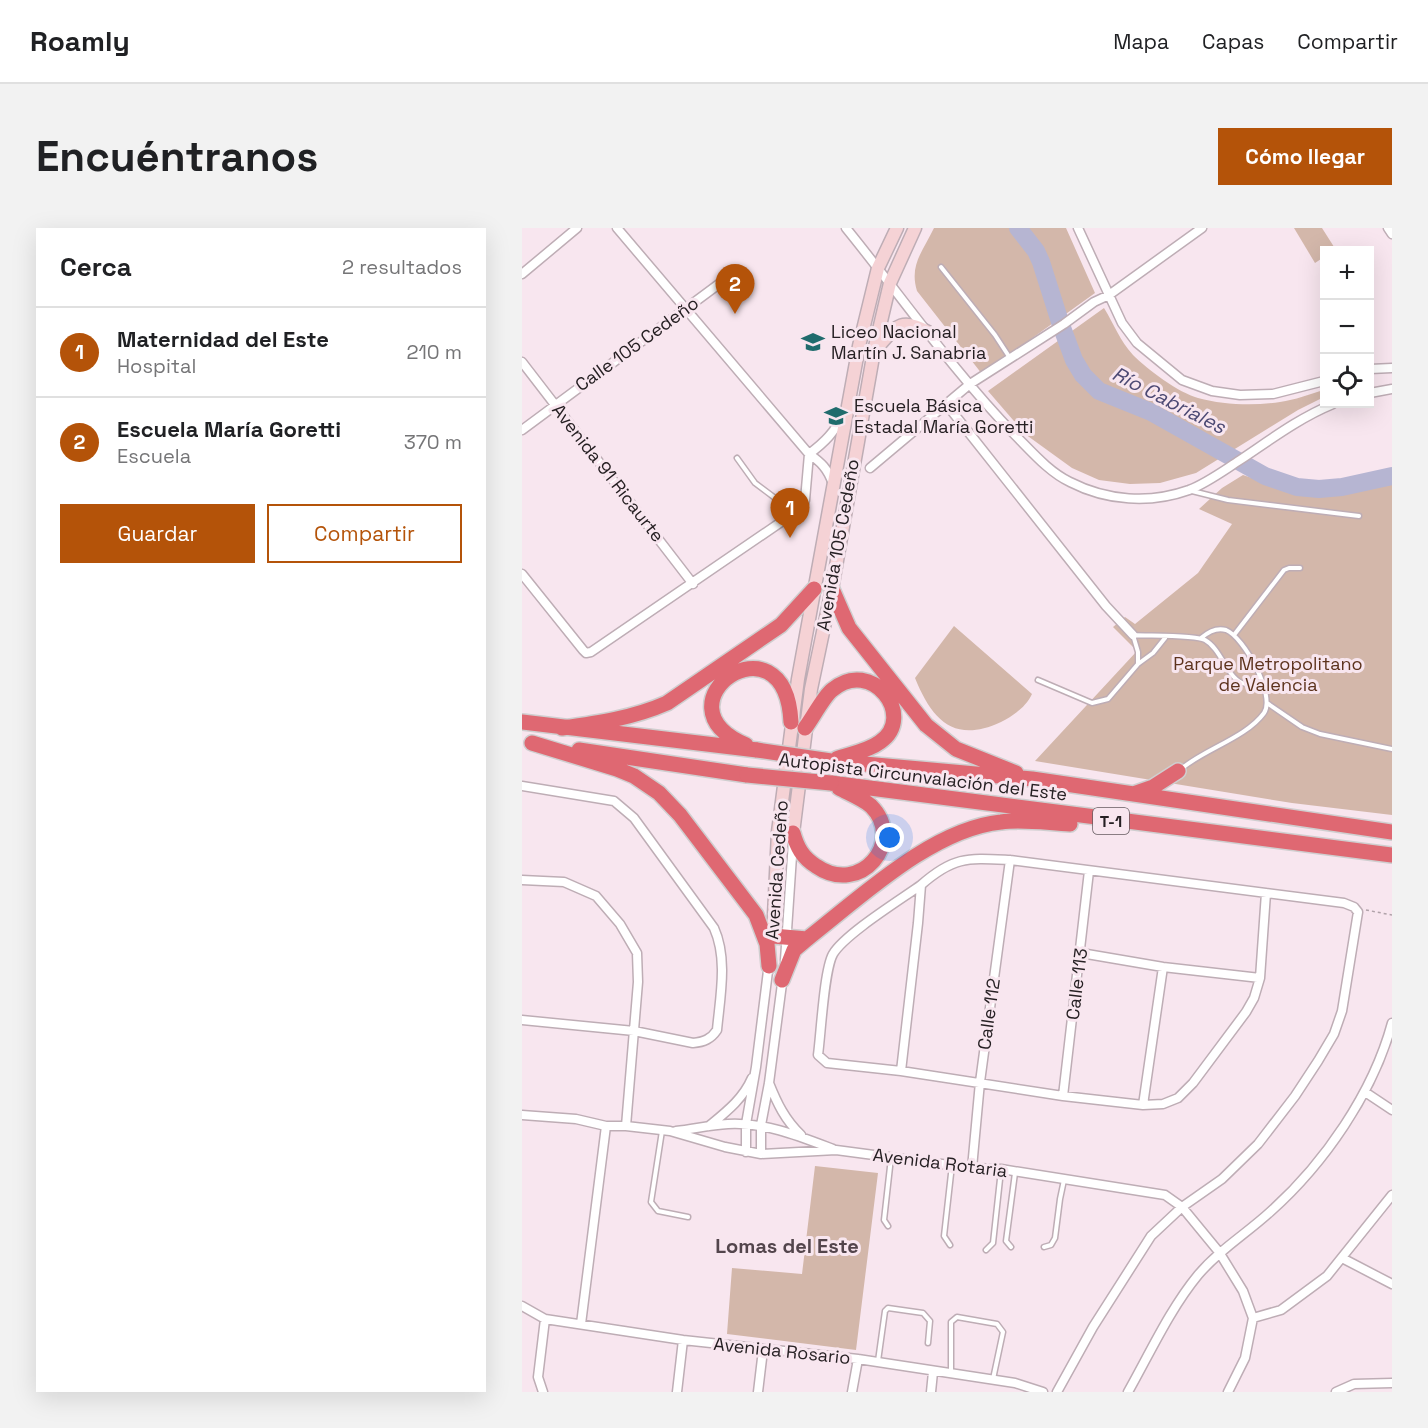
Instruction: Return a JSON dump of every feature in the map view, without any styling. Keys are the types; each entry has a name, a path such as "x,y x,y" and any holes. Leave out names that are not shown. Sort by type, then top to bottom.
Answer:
{"highway":[{"path":"562,728 624,718 667,703 781,625 814,589"},
{"path":"831,589 849,628 926,725 956,749 1032,779"},
{"path":"757,750 729,737 718,726 712,712 713,697 720,683 732,673 749,669 762,670 775,678 786,691 798,725 830,691 838,686 849,680 860,679 874,683 890,702 894,719 890,733 873,746 831,761"},
{"name":"Autopista Circunvalación del Este","path":"522,722 831,761 1032,779 1392,832"},
{"path":"527,743 617,769 646,784 664,798 680,815 756,915 767,944 769,966"},
{"name":"Autopista Circunvalación del Este","path":"527,743 747,775 831,783 1392,855"},
{"path":"1132,794 1154,787 1178,771"},
{"path":"1178,771 1174,788 1186,802"},
{"path":"793,832 797,847 804,857 829,874 850,875 872,863 881,848 885,835 880,820 870,806 831,783"},
{"path":"782,980 794,950 807,939 900,867 939,842 969,828 1002,821 1139,824"},
{"path":"780,937 807,939"}],"main road":[{"name":"Avenida 105 Cedeño","path":"814,589 859,346 878,268 897,228"},
{"name":"Avenida 105 Cedeño","path":"793,832 798,725 831,589 874,351 890,283 915,228"},
{"path":"874,351 900,325 912,324 928,332"},
{"name":"Avenida Cedeño","path":"780,937 778,832 798,725 814,589"}],"street":[{"path":"522,274 577,228"},
{"path":"618,228 809,453 821,462 829,472 832,484"},
{"path":"846,228 970,384 1039,459 1068,482 1094,492 1119,498 1165,497 1188,490 1206,482 1290,426 1325,408"},
{"path":"1078,228 1122,323 1137,344 1182,380 1212,391 1240,395 1274,394 1320,382"},
{"path":"870,468 970,384 1094,302 1109,295 1202,228"},
{"path":"1388,228 1392,234"},
{"name":"Calle 105 Cedeño","path":"522,430 723,280"},
{"name":"Avenida 91 Ricaurte","path":"522,362 693,584"},
{"path":"1374,369 1392,368"},
{"path":"1374,392 1392,389"},
{"path":"809,453 825,442 835,431 848,405"},
{"path":"947,405 1106,606 1133,635"},
{"path":"522,573 583,650 586,653 591,652 803,507 809,453"},
{"path":"522,786 589,795 614,801 634,818 714,928 720,941 722,960 717,1030 712,1038 702,1042 693,1043 634,1031 522,1020"},
{"name":"Avenida Cedeño","path":"761,1154 761,1125 769,1083 782,980 780,937 793,832"},
{"path":"1057,1392 1093,1327 1150,1236 1182,1207 1222,1179 1258,1144 1295,1096 1334,1034 1342,1011 1358,912 1354,907 1344,903 1196,883 1089,872 1010,860 971,858 950,864 845,940 833,955 829,969 818,1055 827,1063 901,1071 1143,1105 1163,1104 1178,1098 1193,1083 1254,998 1260,978 1266,893"},
{"name":"Calle 112","path":"972,1168 980,1082 1010,860"},
{"name":"Calle 113","path":"1063,1095 1089,872"},
{"path":"522,880 564,882 596,896 620,924 637,953 638,982 626,1126"},
{"path":"901,1071 921,885"},
{"name":"Avenida Cedeño","path":"746,1152 746,1124 769,966 780,937"},
{"path":"1081,953 1163,967 1260,978"},
{"path":"1143,1105 1163,967"},
{"path":"1128,1392 1198,1274 1219,1252 1273,1210 1321,1158 1365,1092 1392,1023"},
{"path":"708,1126 741,1097 756,1067"},
{"path":"769,1083 789,1123 803,1137"},
{"path":"1365,1092 1392,1110"},
{"name":"Avenida Rotaria","path":"522,1115 576,1119 606,1126 666,1131 761,1154 836,1150 972,1168 1001,1169 1165,1195 1182,1207 1219,1252 1243,1291 1253,1318"},
{"path":"666,1131 708,1126 761,1125 803,1137 836,1150"},
{"path":"581,1324 606,1126"},
{"path":"1228,1392 1245,1359 1253,1318 1281,1310 1315,1286 1342,1258 1392,1195"},
{"path":"1342,1258 1392,1284"},
{"name":"Avenida Rosario","path":"522,1306 545,1319 683,1340 858,1359 1015,1383 1043,1392"},
{"path":"543,1392 538,1377 545,1319"},
{"path":"677,1392 683,1340"},
{"path":"758,1392 763,1350"},
{"path":"852,1392 858,1359"},
{"path":"931,1392 933,1372"},
{"path":"1336,1392 1354,1384 1392,1383"}],"lane":[{"path":"941,267 995,335 1010,358"},
{"path":"737,458 755,483 795,513"},
{"path":"1188,490 1228,500 1359,516"},
{"path":"1234,635 1284,570 1300,568"},
{"path":"1138,664 1138,652 1133,635 1200,638 1216,630 1225,630 1234,635 1260,676 1267,694 1263,714 1251,725 1178,771"},
{"path":"1038,680 1086,701 1100,702 1108,699 1165,637"},
{"path":"1200,638 1215,649 1239,682 1246,684 1260,676"},
{"path":"1267,703 1302,727 1320,734 1392,749"},
{"path":"666,1131 651,1202 658,1211 688,1217"},
{"path":"888,1226 884,1220 891,1158"},
{"path":"950,1245 944,1236 952,1165"},
{"path":"986,1250 993,1243 1001,1169"},
{"path":"1011,1246 1006,1241 1015,1172"},
{"path":"1044,1247 1051,1245 1055,1238 1064,1180"},
{"path":"878,1362 885,1311 888,1308 923,1312 930,1321 928,1343"},
{"path":"951,1374 951,1322 957,1317 997,1324 1001,1327 1003,1332 993,1380"}],"path":[{"path":"1358,912 1365,910 1392,915"}],"green space":[{"path":"934,228 1066,228 1095,293 982,374 917,291 916,266"},
{"path":"1294,228 1322,228 1333,246 1320,246 1320,260 1315,263"},
{"path":"1104,308 1128,350 1146,367 1190,395 1218,402 1249,404 1286,401 1320,391 1320,399 1298,410 1196,473 1160,483 1130,484 1099,480 1072,468 1025,434 988,391"},
{"name":"Parque Metropolitano de Valencia","path":"1243,475 1286,488 1304,490 1342,487 1392,476 1392,815 1292,803 1035,761 1137,651 1113,627 1125,617 1135,624 1198,573 1232,524 1199,509 1222,488"},
{"path":"954,626 1032,694 1019,711 1001,722 985,728 970,730 958,729 947,724 929,706 915,678"},
{"path":"815,1166 878,1173 856,1350 727,1334 732,1268 802,1274"}],"waterway":[{"name":"Río Cabriales","path":"1018,228 1036,251 1041,262 1074,360 1083,375 1099,391 1151,412 1265,476 1297,487 1319,489 1342,487 1392,476"}],"place":[{"name":"Escuela María Goretti","path":"735,314"},
{"name":"Liceo Nacional Martín J. Sanabria","path":"813,342"},
{"name":"Escuela Básica Estadal María Goretti","path":"836,416"},
{"name":"Maternidad del Este","path":"790,538"}],"district":[{"name":"Lomas del Este","path":"787,1246"}]}
